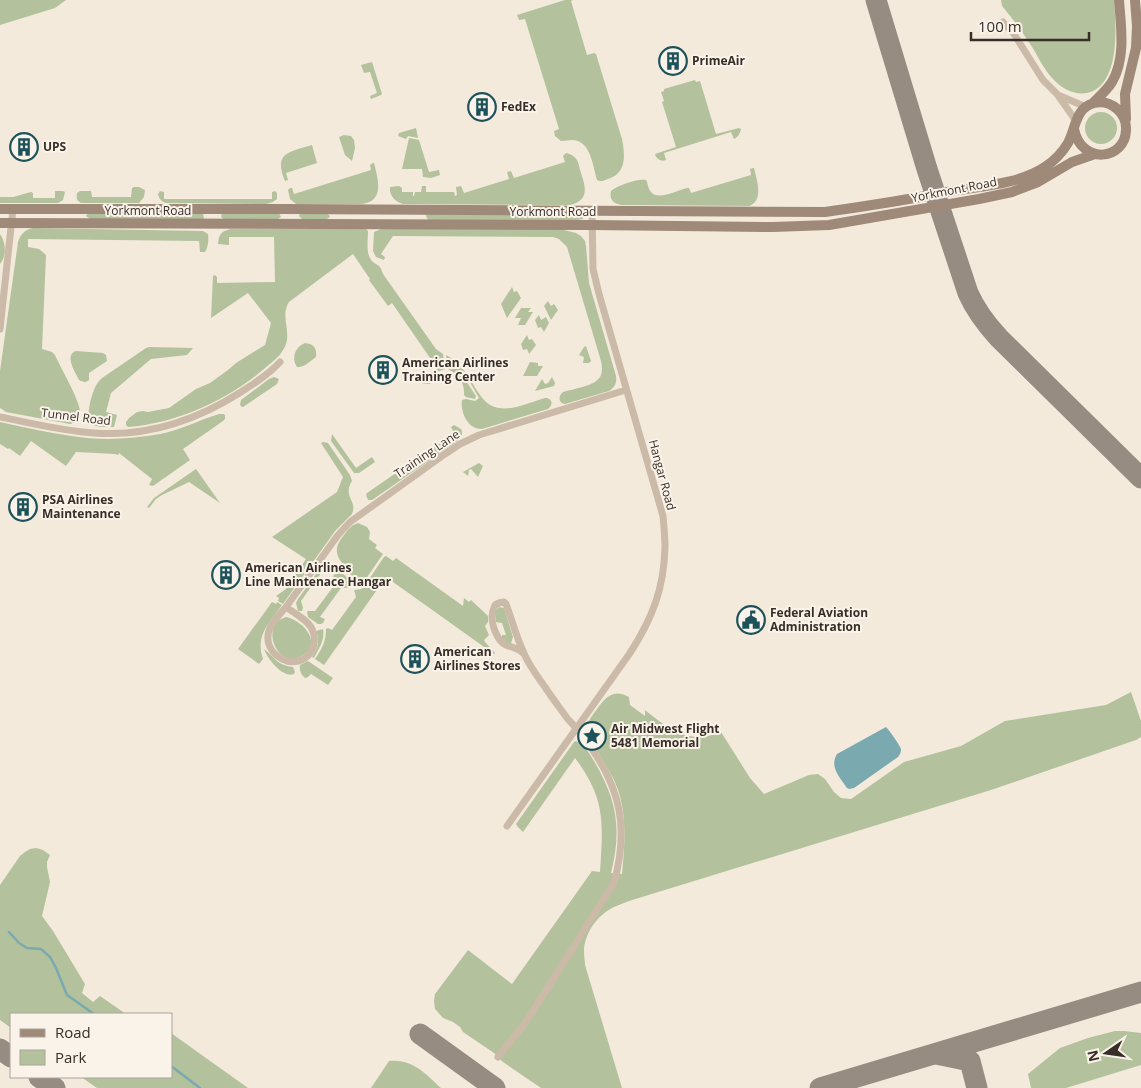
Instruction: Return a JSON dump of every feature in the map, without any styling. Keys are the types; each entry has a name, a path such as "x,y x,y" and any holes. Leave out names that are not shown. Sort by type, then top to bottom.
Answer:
{"street":[{"name":"Yorkmont Road","path":"0,209 286,208 825,212 873,206 999,183 1028,175 1044,168 1060,154 1069,140 1080,113 1110,84 1117,72 1122,41 1119,0"},
{"name":"Yorkmont Road","path":"0,223 774,227 829,225 979,199 1012,192 1038,182 1072,162 1095,154 1104,155 1119,147 1124,140 1126,132 1125,94 1137,38 1135,0"},
{"path":"1003,22 1014,34 1043,80 1057,94 1075,125 1076,137 1080,145 1087,151 1095,154"},
{"path":"1057,94 1089,105 1102,102 1110,104 1123,115 1126,123"},
{"path":"286,208 288,224"},
{"path":"0,328 13,209"},
{"path":"70,209 70,223"},
{"path":"214,209 215,223"},
{"path":"371,209 371,224"},
{"name":"Hangar Road","path":"507,826 643,632 660,590 663,570 665,548 663,516 599,294 593,268 592,210"},
{"name":"Tunnel Road","path":"0,417 72,431 95,433 150,430 187,420 215,408 247,388 280,362"},
{"name":"Training Lane","path":"286,607 308,624 315,636 314,645 310,653 297,661 288,662 275,655 268,642 270,627 338,535 350,522 460,444 488,432 626,390"},
{"path":"498,1057 526,1022 580,938 614,883 619,866 621,829 617,797 611,782 588,743 545,688 523,653 506,604 504,602 495,605 492,619 498,637 504,644 519,649 523,653"}],"green space":[{"path":"0,0 66,0 55,8 0,25"},
{"path":"565,0 573,0 571,1 587,55 596,54 622,139 624,157 622,168 614,176 602,181 597,180 590,156 584,145 579,141 561,141 555,136 554,131 559,129 525,19 519,20 517,15"},
{"path":"1001,0 1114,0 1114,53 1106,79 1098,88 1087,93 1074,92 1062,87 1046,70 1026,38 1002,6"},
{"path":"372,62 382,94 371,99 370,96 377,93 370,72 364,73 361,65"},
{"path":"695,80 696,82 700,81 716,134 739,128 741,129 739,134 734,139 731,132 664,153 666,160 659,160 655,154 676,147 662,102 664,101 661,92 664,89"},
{"path":"1101,112 1112,117 1117,128 1112,139 1101,144 1090,139 1085,128 1090,117"},
{"path":"416,128 418,138 408,136 406,139 398,136 399,133"},
{"path":"344,135 351,136 354,140 355,148 352,161 345,155 339,137"},
{"path":"409,138 419,140 429,172 439,170 440,175 431,178 423,177 422,169 402,169"},
{"path":"312,145 317,163 286,173 288,180 285,181 281,165 285,155"},
{"path":"566,153 577,160 585,186 584,196 581,200 570,205 403,204 395,200 390,193 390,187 399,186 402,188 402,192 413,192 414,196 415,192 421,192 422,186 426,186 426,192 454,192 455,196 457,195 456,187 461,186 464,193 509,179 507,172 511,171 514,178 565,162 563,156"},
{"path":"373,163 378,188 374,199 369,202 362,204 296,204 290,199 288,190 290,188 292,188 294,194 371,170 370,165"},
{"path":"754,168 758,184 758,195 757,200 749,206 623,205 615,203 611,197 611,191 618,186 642,180 646,180 650,191 654,194 663,195 687,188 689,188 691,193 751,175 750,169"},
{"path":"132,188 145,190 144,197 139,203 81,203 77,198 77,193 80,191 91,191 92,197 131,197"},
{"path":"55,191 65,192 63,200 58,203 0,203 0,197 13,197 31,192 33,193 33,198 55,198"},
{"path":"160,191 164,192 164,199 272,199 272,192 275,191 277,199 266,204 166,203 159,197"},
{"path":"88,213 200,213 203,214 204,218 90,219 86,216"},
{"path":"279,213 281,217 278,219 224,219 221,216 222,214"},
{"path":"327,213 330,217 327,219 302,219 299,216 300,214"},
{"path":"427,214 580,215 583,219 428,220"},
{"path":"33,228 203,231 208,234 205,252 200,252 199,241 28,239 28,247 39,249 46,255 42,349 55,355 77,401 79,417 70,424 6,412 0,408 0,371 18,242 24,232"},
{"path":"230,229 366,229 368,231 370,258 379,266 436,349 443,354 445,369 432,375 430,384 420,383 419,381 437,368 392,303 388,306 353,254 289,302 285,314 286,344 277,358 249,381 217,400 183,415 165,421 128,427 126,422 137,412 169,408 196,389 210,383 236,363 265,345 271,323 248,293 211,318 213,276 217,277 217,283 275,282 274,237 229,237 229,245 218,244 221,234"},
{"path":"381,229 560,229 581,236 586,246 589,283 616,376 616,383 609,391 565,404 560,401 560,395 563,392 594,383 601,375 602,369 567,247 559,239 553,237 393,236 381,254 385,257 384,260 376,257 373,251 374,232"},
{"path":"0,234 4,241 5,249 4,257 0,264"},
{"path":"512,287 514,292 517,291 521,298 507,318 501,304"},
{"path":"548,301 551,306 554,304 558,310 551,320 544,306"},
{"path":"521,308 531,308 528,312 533,312 525,325 518,325 521,318 515,318"},
{"path":"539,315 541,320 546,317 549,323 544,332 541,327 538,328 535,320"},
{"path":"527,335 529,340 532,339 536,345 529,354 527,349 523,350 521,344"},
{"path":"305,343 311,344 314,347 316,357 305,365 297,367 294,360 296,350"},
{"path":"586,346 591,361 583,363 584,357 579,355"},
{"path":"149,347 193,348 187,355 151,359 111,393 106,412 117,415 114,427 93,425 89,420 89,410 93,392 98,382"},
{"path":"76,351 103,353 106,355 107,361 89,373 89,380 86,382 79,380 72,364 71,356"},
{"path":"446,355 458,362 465,372 462,375 476,396 475,399 464,395 460,379 448,369"},
{"path":"530,362 543,366 537,376 523,376"},
{"path":"467,375 482,398 491,406 499,408 514,407 545,398 551,400 552,403 548,409 477,429 469,423 462,410 462,400 475,401 479,398"},
{"path":"274,377 279,379 277,384 243,407 240,405 241,400"},
{"path":"552,377 555,383 554,386 535,391 542,379 545,384"},
{"path":"219,414 225,415 225,419 183,449 190,460 153,486 149,485 152,479 119,453 118,455 76,452 66,466 31,441 20,456 0,444 0,422 83,438 116,439 160,434"},
{"path":"454,425 462,430 459,440 372,500 368,500 367,493 454,433 451,427"},
{"path":"332,434 356,468 372,457 375,462 359,473 354,473 331,441"},
{"path":"321,443 328,443 350,475 352,481 349,486 349,495 353,505 352,514 335,531 283,604 278,601 279,598 276,596 286,589 306,559 272,537 337,492 343,477"},
{"path":"479,463 483,466 478,477 471,469 468,476 463,472"},
{"path":"196,469 220,503 189,482 162,495 149,508 147,507 154,498"},
{"path":"358,523 367,527 370,532 369,539 377,545 375,548 383,554 361,586 354,587 353,579 338,557 337,551 338,544 344,535 352,526"},
{"path":"386,556 393,561 396,558 463,606 464,598 469,602 471,600 488,616 488,622 485,626 489,635 484,640 495,653 386,577 324,665 315,659 323,645 326,629 332,630 356,597 354,590 363,588"},
{"path":"330,566 330,570 328,573 321,573 301,601 302,611 298,611 296,603 298,599 319,570"},
{"path":"336,573 346,577 349,582 348,588 341,588 320,617 325,619 323,623 318,624 308,617 307,612 315,611 336,583 333,576"},
{"path":"272,602 282,605 262,636 261,651 263,659 259,664 238,649"},
{"path":"499,607 504,608 513,637 509,644 502,638 502,635 506,635 502,623 496,622 495,612"},
{"path":"286,617 304,627 311,638 309,650 294,659 279,653 272,637 273,629 278,622"},
{"path":"323,629 320,648 314,658 312,657 318,641 316,631"},
{"path":"264,649 280,663 293,667 294,674 290,675 276,667"},
{"path":"308,661 333,678 328,685 311,674 305,678 302,675 300,665"},
{"path":"1131,692 1141,721 1141,737 1136,740 991,790 629,901 608,910 597,920 586,938 585,965 622,1088 541,1088 463,1032 453,1022 443,1018 435,1009 435,994 468,950 512,984 592,871 600,872 602,825 600,812 592,786 575,758 523,832 516,824 576,741 582,745 594,761 608,789 617,829 611,873 622,874 624,825 618,789 585,731 594,713 608,696 617,693 623,694 629,697 630,705 645,716 645,710 671,729 689,736 709,736 721,732 750,778 764,794 809,775 818,774 825,779 841,798 851,799 904,762 961,746 1005,721 1106,705"},
{"path":"30,849 43,850 50,855 47,867 50,882 42,916 85,984 82,993 93,1002 100,996 125,1013 10,1013 10,1027 0,1020 0,885 20,856"},
{"path":"1115,1031 1141,1033 1141,1065 1066,1088 1031,1088 1028,1074 1060,1048"},
{"path":"172,1034 248,1088 97,1088 82,1078 172,1078"},
{"path":"389,1061 405,1062 418,1068 441,1088 371,1088"}],"water":[{"path":"886,727 901,749 898,757 854,788 847,788 835,768 834,763 837,754"}],"waterway":[{"path":"9,932 19,943 27,948 41,949 50,957 67,995 93,1013"},
{"path":"172,1067 200,1088"}],"taxiway":[{"path":"876,0 927,169 974,306 999,338 1141,478"},
{"path":"820,1088 1141,992"},
{"path":"420,1034 495,1088"},
{"path":"0,1049 10,1056"},
{"path":"936,1054 970,1061"},
{"path":"970,1061 977,1088"},
{"path":"40,1078 55,1088"}],"place":[{"name":"PrimeAir","path":"673,61"},
{"name":"FedEx","path":"482,107"},
{"name":"UPS","path":"24,147"},
{"name":"American Airlines Training Center","path":"383,370"},
{"name":"PSA Airlines Maintenance","path":"23,507"},
{"name":"American Airlines Line Maintenace Hangar","path":"226,575"},
{"name":"Federal Aviation Administration","path":"751,620"},
{"name":"American Airlines Stores","path":"415,659"},
{"name":"Air Midwest Flight 5481 Memorial","path":"592,736"}]}
